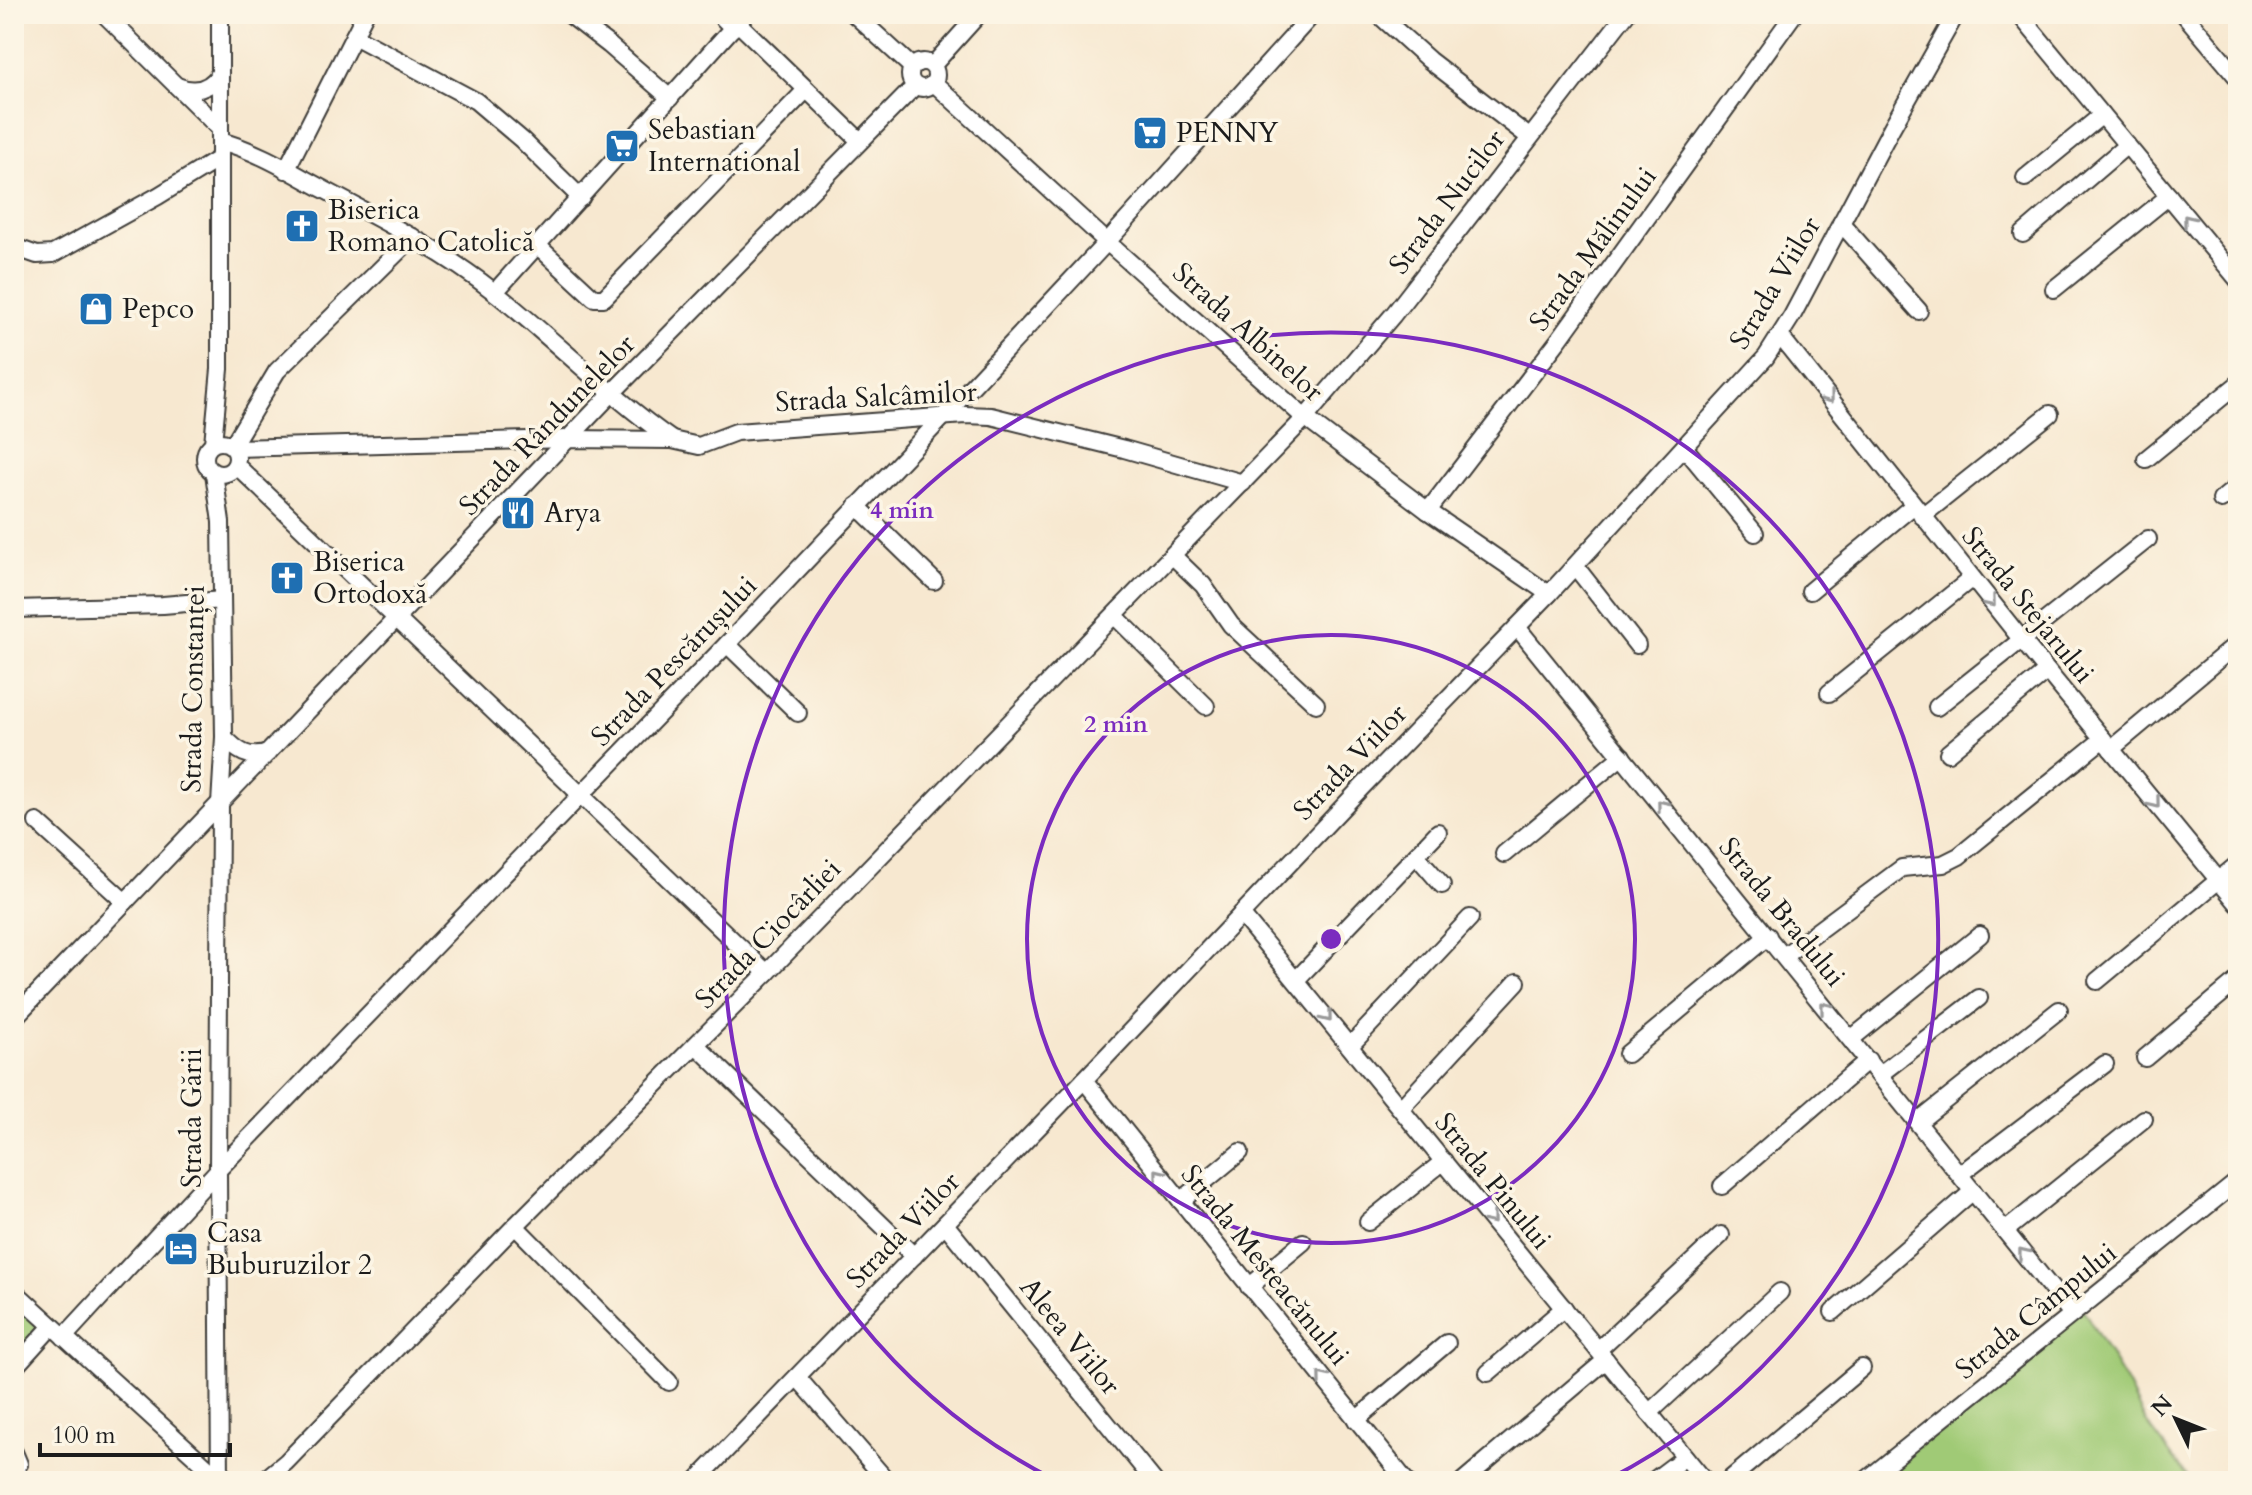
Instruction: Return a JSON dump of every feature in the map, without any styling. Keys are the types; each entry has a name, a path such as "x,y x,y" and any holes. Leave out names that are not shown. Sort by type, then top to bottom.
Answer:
{"street":[{"path":"104,14 175,85 220,143 258,155 452,260 495,292 611,394 672,440"},
{"path":"220,14 219,395 227,455 767,973"},
{"path":"286,170 365,14"},
{"path":"719,14 739,22 860,141"},
{"path":"854,14 912,67"},
{"path":"933,65 979,14"},
{"name":"Strada Pescărușului","path":"14,1368 58,1332 218,1170 727,644 1107,242 1313,14"},
{"path":"1378,14 1429,60 1529,137"},
{"name":"Strada Nucilor","path":"1305,418 1393,315 1626,14"},
{"name":"Strada Mălinului","path":"1428,511 1558,341 1794,14"},
{"name":"Strada Viilor","path":"696,1481 1549,594 1766,357 1781,337 1956,14"},
{"path":"2019,14 2238,280"},
{"path":"2184,14 2238,78"},
{"path":"583,20 670,98"},
{"path":"495,292 739,22"},
{"path":"354,36 476,101 522,140 581,198"},
{"path":"924,61 933,65 937,76 934,83 923,89 915,86 910,75 912,67 924,61"},
{"path":"175,85 198,90 220,73"},
{"name":"Strada Albinelor","path":"934,83 1305,418 1428,511 1549,594"},
{"name":"Strada Rândunelelor","path":"220,804 611,394 915,86"},
{"path":"538,246 594,298 604,298 806,90"},
{"path":"2025,178 2102,115"},
{"path":"14,247 37,255 53,254 145,203 220,143"},
{"path":"2023,234 2127,145"},
{"path":"2054,289 2169,196"},
{"path":"1841,223 1919,311"},
{"path":"227,455 277,371 413,237"},
{"name":"Strada Stejarului","path":"1781,337 2021,639 2238,904"},
{"path":"2146,459 2238,384"},
{"path":"1810,591 2050,414"},
{"name":"Strada Salcâmilor","path":"672,440 699,446 736,432 991,416 1243,483"},
{"name":"Strada Ciocârliei","path":"263,1481 286,1462 767,973 1305,418"},
{"path":"227,455 568,439 672,440"},
{"path":"1684,447 1755,533"},
{"name":"Strada Constanței","path":"14,1018 220,804 224,737 221,522 227,455"},
{"path":"2221,500 2238,486"},
{"path":"857,506 934,581"},
{"path":"1937,707 2148,539"},
{"path":"1173,556 1203,585 1231,625 1316,704"},
{"path":"1575,566 1637,645"},
{"path":"1829,693 1972,578"},
{"path":"14,609 163,605 222,600"},
{"path":"1115,616 1206,706"},
{"name":"Strada Bradului","path":"1517,627 2072,1314"},
{"path":"1784,956 1902,868 1943,864 1959,856 2238,643"},
{"path":"727,644 798,713"},
{"path":"1948,753 2047,671"},
{"path":"224,737 250,756 268,753"},
{"path":"1504,854 1622,756"},
{"name":"Strada Gării","path":"220,804 220,1480"},
{"path":"37,822 125,902"},
{"path":"1296,980 1438,832"},
{"path":"1416,855 1442,885"},
{"path":"2097,981 2238,864"},
{"name":"Strada Pinului","path":"1241,914 1705,1481"},
{"path":"1350,1046 1470,918"},
{"path":"1851,1039 1980,935"},
{"path":"1627,1054 1768,936"},
{"path":"2145,1058 2238,980"},
{"path":"1401,1108 1517,982"},
{"path":"14,992 27,1005"},
{"path":"1879,1075 1979,998"},
{"path":"1918,1122 2059,1010"},
{"path":"696,1045 914,1256"},
{"path":"1722,1186 1868,1060"},
{"path":"1960,1174 2105,1064"},
{"name":"Strada Mesteacănului","path":"1084,1080 1406,1481"},
{"path":"2005,1231 2144,1119"},
{"path":"1181,1201 1240,1152"},
{"path":"1368,1222 1444,1161"},
{"name":"Strada Câmpului","path":"1865,1481 2238,1181"},
{"path":"1833,1312 1973,1191"},
{"name":"Aleea Viilor","path":"945,1224 1154,1481"},
{"path":"515,1226 669,1382"},
{"path":"1463,1481 1602,1355 1721,1235"},
{"path":"1249,1287 1303,1242"},
{"path":"14,1291 220,1480"},
{"path":"1649,1413 1780,1292"},
{"path":"1488,1373 1564,1308"},
{"path":"1356,1420 1447,1343"},
{"path":"1728,1481 1862,1368"},
{"path":"797,1377 887,1481"},
{"path":"14,1452 19,1464 14,1470"},
{"path":"1653,1481 1685,1457"}],"green space":[{"path":"14,1297 44,1324 14,1353"},
{"path":"2083,1309 2146,1422 2191,1481 1868,1481"}],"place":[{"name":"PENNY","path":"1150,133"},
{"name":"Sebastian International","path":"622,146"},
{"name":"Biserica Romano Catolică","path":"302,226"},
{"name":"Pepco","path":"96,309"},
{"name":"Arya","path":"518,513"},
{"name":"Biserica Ortodoxă","path":"287,578"},
{"name":"Casa Buburuzilor 2","path":"181,1249"}]}
